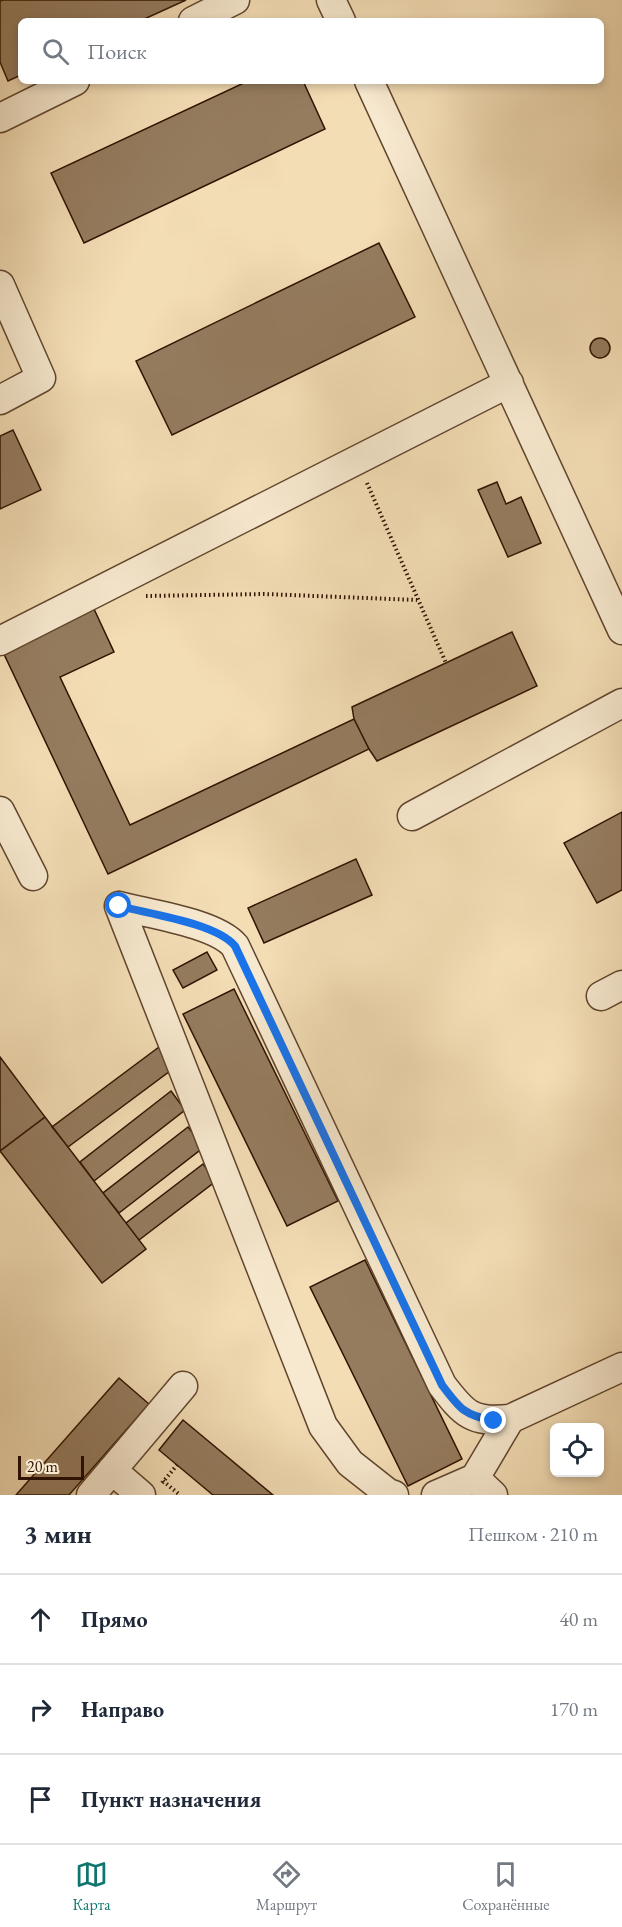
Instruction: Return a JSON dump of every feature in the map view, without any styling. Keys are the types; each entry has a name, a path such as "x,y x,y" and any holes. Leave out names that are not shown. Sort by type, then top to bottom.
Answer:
{"lane":[{"path":"199,18 235,0"},
{"path":"331,0 340,18"},
{"path":"0,118 69,84"},
{"path":"370,84 622,630"},
{"path":"0,285 42,378 0,400"},
{"path":"0,641 508,383"},
{"path":"412,816 622,703"},
{"path":"0,811 33,876"},
{"path":"394,1495 388,1493 350,1463 322,1426 119,906 208,928 228,938 235,946 442,1385 460,1409 475,1417 494,1421 510,1419 622,1367"},
{"path":"92,1495 183,1386"},
{"path":"436,1495 484,1486 510,1419"},
{"path":"112,1470 150,1492"}],"path":[{"path":"357,460 446,663"},
{"path":"135,597 264,594 417,600"},
{"path":"150,1492 177,1465"}],"building":[{"path":"186,0 147,18 18,18 18,76 8,81 0,62 0,1"},
{"path":"242,84 304,84 325,129 84,243 51,173"},
{"path":"379,243 415,317 172,435 136,361"},
{"path":"596,338 604,338 610,344 610,352 604,358 596,358 590,352 590,344"},
{"path":"13,430 41,490 0,509 0,436"},
{"path":"497,482 506,504 521,497 541,543 508,557 478,490"},
{"path":"94,609 114,652 60,677 130,825 354,719 369,749 108,874 3,652"},
{"path":"512,632 537,686 377,761 354,719 352,707"},
{"path":"622,812 622,890 597,903 564,843"},
{"path":"356,859 372,895 264,943 248,908"},
{"path":"207,952 217,970 183,988 173,970"},
{"path":"234,989 338,1201 287,1226 183,1014"},
{"path":"159,1047 174,1068 68,1147 52,1127"},
{"path":"0,1057 45,1117 0,1151"},
{"path":"171,1091 185,1110 94,1181 80,1162"},
{"path":"45,1117 146,1249 102,1283 0,1151"},
{"path":"188,1127 204,1147 119,1213 103,1193"},
{"path":"203,1164 216,1181 139,1240 126,1223"},
{"path":"365,1260 462,1459 408,1486 310,1287"},
{"path":"119,1378 149,1404 69,1495 16,1495"},
{"path":"183,1420 273,1495 213,1495 159,1450"}],"route":[{"path":"119,906 208,928 228,938 235,946 442,1385 460,1409 475,1417 494,1421"}]}
